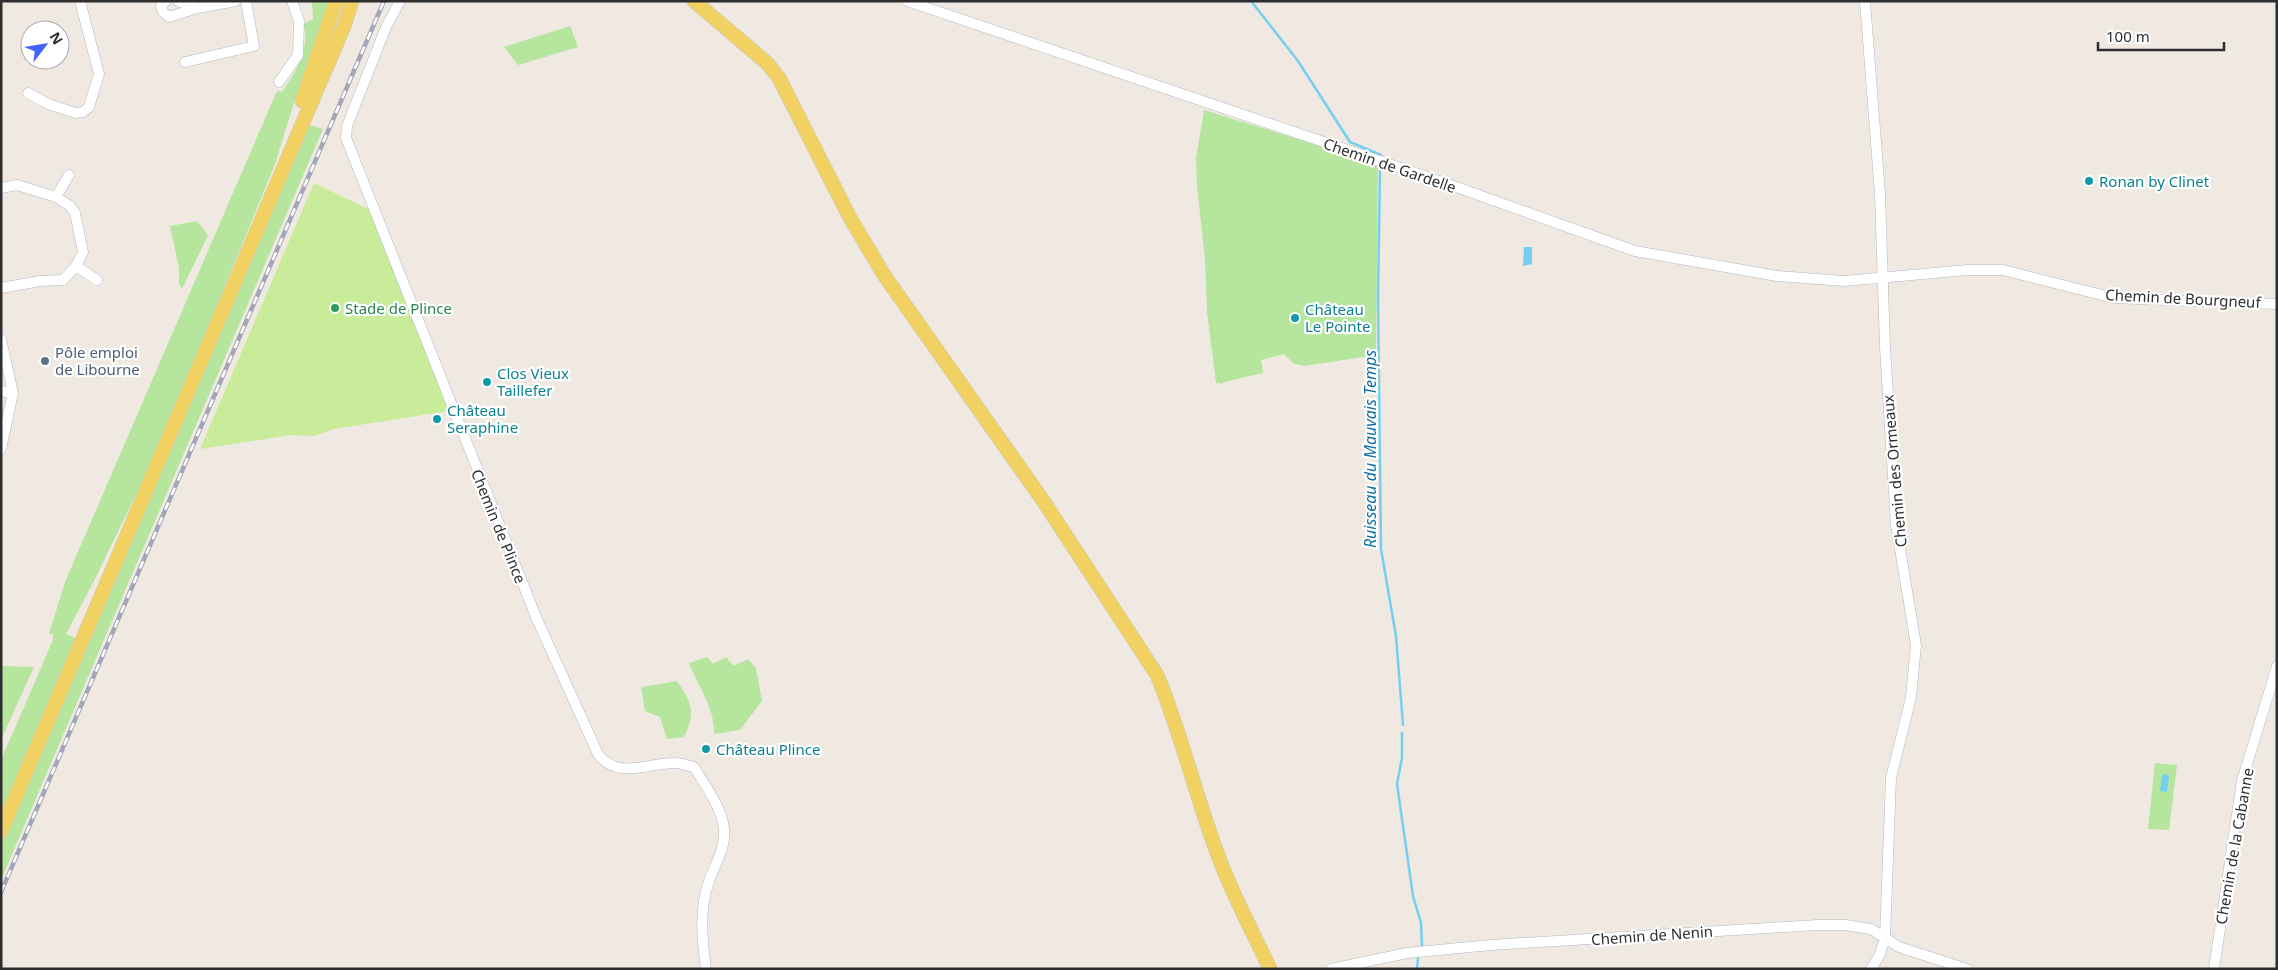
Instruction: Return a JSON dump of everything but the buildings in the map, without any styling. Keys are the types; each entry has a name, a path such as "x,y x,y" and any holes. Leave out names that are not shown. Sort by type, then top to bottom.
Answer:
{"main road":[{"path":"267,204 336,1"},
{"path":"1,831 344,26 352,1"},
{"path":"694,1 773,71 789,94 849,216 884,275 1028,479 1157,675 1170,706 1202,811 1220,861 1270,969"}],"street":[{"path":"28,93 48,104 76,113 83,112 90,107 98,74 80,1"},
{"path":"166,1 161,6 163,12 169,17 196,8 236,1"},
{"path":"178,1 196,8"},
{"path":"185,62 254,46 246,1"},
{"path":"279,82 298,55 299,21 292,1"},
{"name":"Chemin de Plince","path":"400,1 386,27 347,126 346,138 449,403 536,617 598,754 606,765 618,768 676,763 694,767 719,811 724,830 723,848 708,882 700,921 706,969"},
{"name":"Chemin de Gardelle","path":"907,1 1442,182 1635,251 1776,276 1844,280 1882,278"},
{"name":"Chemin des Ormeaux","path":"1864,1 1880,194 1882,278 1896,525 1916,645 1911,697 1892,778 1885,938 1880,954 1871,969"},
{"path":"56,197 69,175"},
{"path":"1,188 17,185 56,197 70,206 75,213 83,252 76,266 63,280 40,281 1,288"},
{"path":"76,266 97,280"},
{"name":"Chemin de Bourgneuf","path":"1882,278 1968,270 2003,270 2114,298 2277,304"},
{"path":"1,339 13,393 1,449"},
{"path":"1,391 13,393"},
{"name":"Chemin de la Cabanne","path":"2214,969 2242,781 2277,666"},
{"name":"Chemin de Nenin","path":"1331,969 1407,953 1472,946 1818,924 1845,925 1871,929 1899,947 1967,969"}],"green space":[{"path":"312,1 333,1 296,96 275,164 145,476 66,634 77,639 1,816 1,760 53,640 53,634 49,634 65,582 277,91 282,92 300,60 305,43 304,24 313,19"},
{"path":"570,26 578,47 518,65 504,47"},
{"path":"1204,110 1378,164 1376,355 1304,366 1293,363 1284,354 1261,360 1263,373 1224,382 1221,385 1216,383 1207,312 1205,259 1197,186 1196,158"},
{"path":"307,124 323,129 1,880 1,841"},
{"name":"Stade de Plince","path":"314,183 370,210 449,411 334,429 314,436 291,435 200,449"},
{"path":"197,221 208,235 182,289 179,284 179,268 170,226"},
{"path":"707,657 713,664 726,657 734,666 748,659 756,668 762,701 740,730 714,734 714,724 709,706 689,663"},
{"path":"1,666 34,667 1,740"},
{"path":"677,681 691,708 690,721 684,737 667,739 660,717 645,711 641,687"},
{"path":"2155,763 2177,765 2169,830 2148,829"}],"water":[{"path":"1524,247 1532,247 1532,264 1523,266"},
{"path":"2166,774 2169,777 2167,792 2160,791 2162,775"}],"waterway":[{"name":"Ruisseau du Mauvais Temps","path":"1251,1 1298,61 1350,142 1381,155"},
{"name":"Ruisseau du Mauvais Temps","path":"1380,170 1378,298 1381,549 1396,636 1403,725"},
{"name":"Ruisseau du Mauvais Temps","path":"1402,733 1402,758 1397,784 1413,896 1421,923 1422,946"},
{"name":"Ruisseau du Mauvais Temps","path":"1417,969 1418,957"}],"railway":[{"path":"1,892 384,1"}],"place":[{"name":"Ronan by Clinet","path":"2089,181"},
{"name":"Stade de Plince","path":"335,308"},
{"name":"Château Le Pointe","path":"1295,318"},
{"name":"Pôle emploi de Libourne","path":"45,361"},
{"name":"Clos Vieux Taillefer","path":"487,382"},
{"name":"Château Seraphine","path":"437,419"},
{"name":"Château Plince","path":"706,749"}]}
